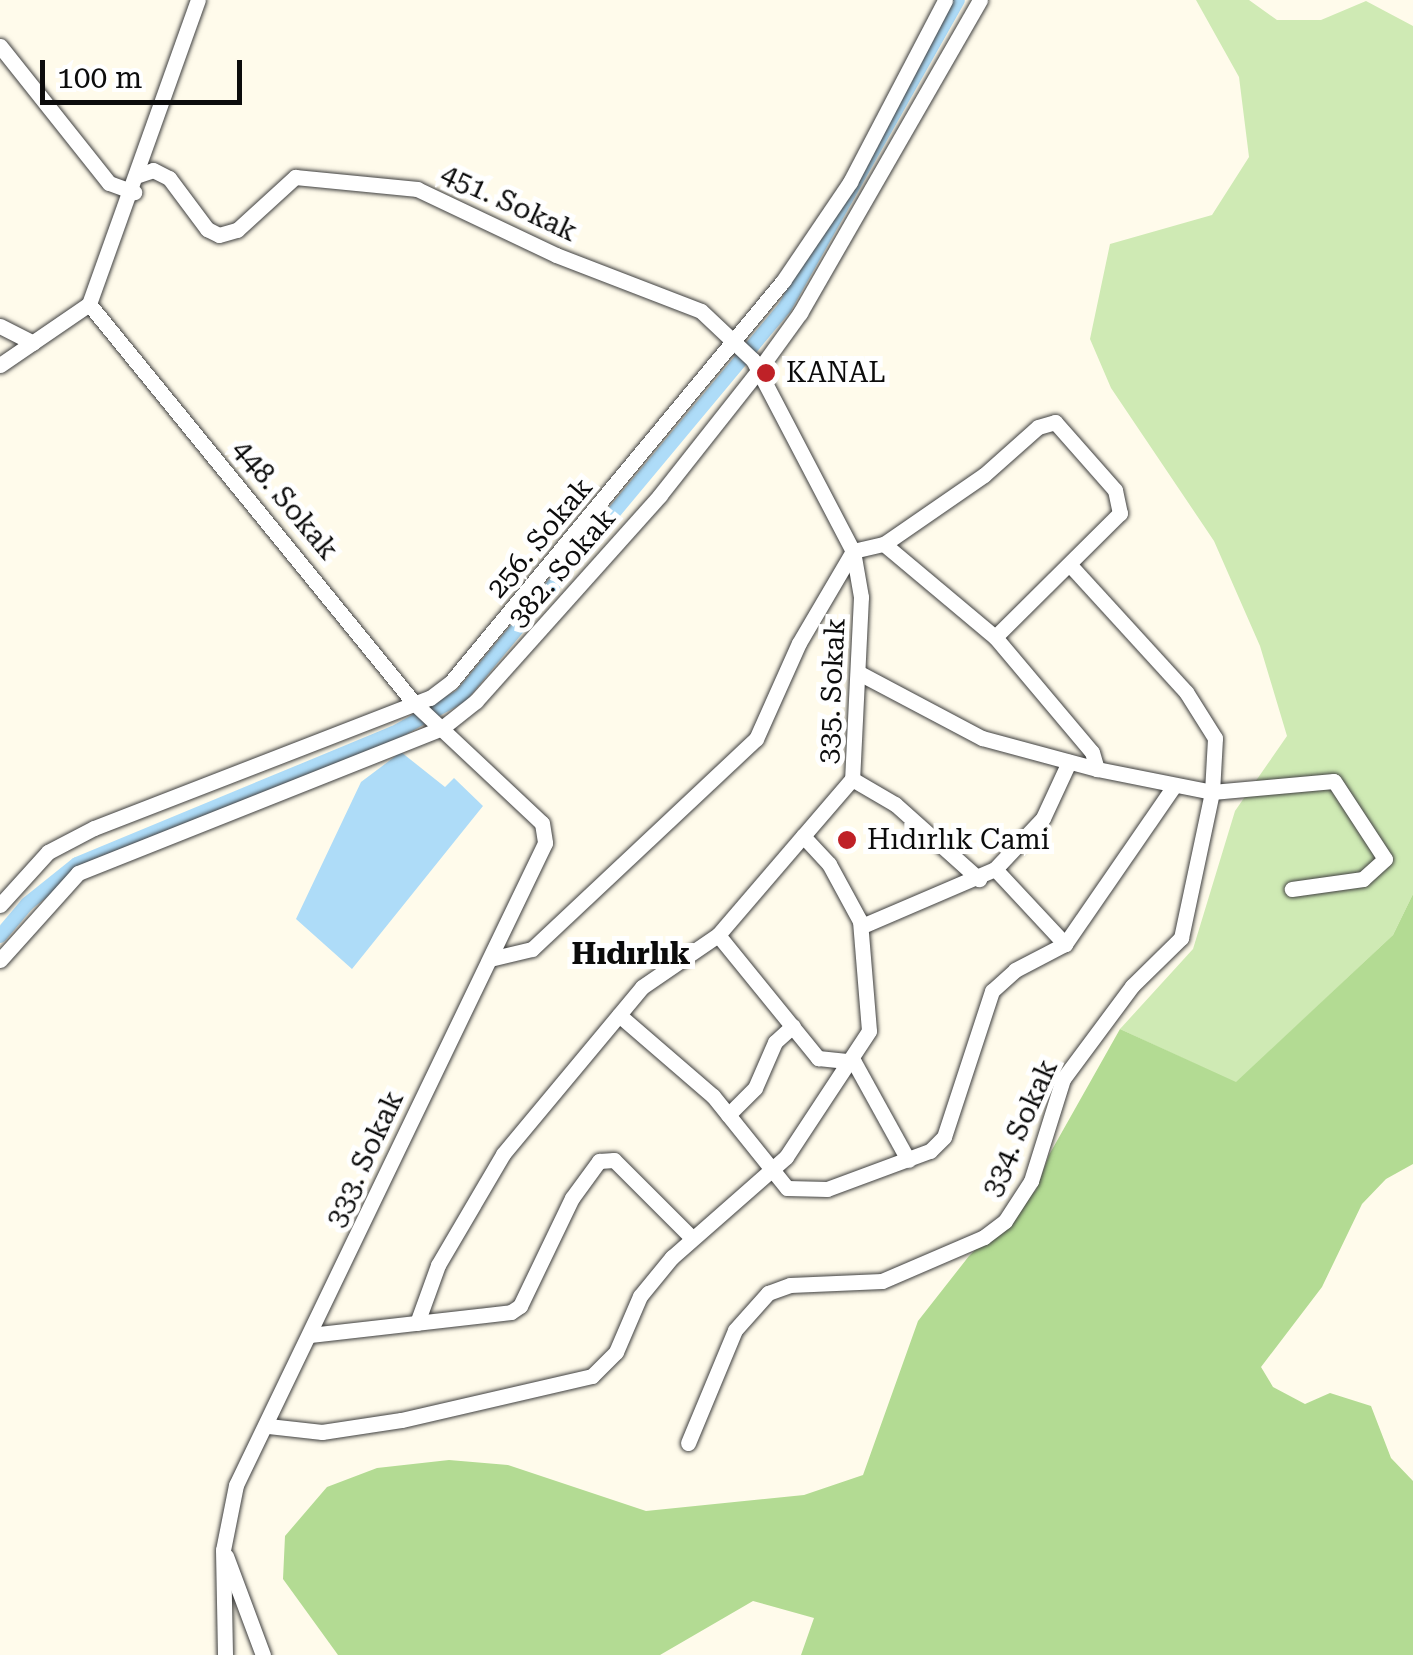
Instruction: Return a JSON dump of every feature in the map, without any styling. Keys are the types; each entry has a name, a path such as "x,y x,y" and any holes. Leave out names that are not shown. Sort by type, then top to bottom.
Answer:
{"street":[{"path":"0,365 89,304 198,0"},
{"name":"256. Sokak","path":"0,904 48,852 94,828 416,704 451,682 738,343 783,282 850,182 945,0"},
{"name":"382. Sokak","path":"0,960 78,873 440,726 476,701 713,433 755,366 800,313 980,0"},
{"path":"0,46 109,184 135,184"},
{"name":"451. Sokak","path":"135,184 153,170 168,178 219,235 236,230 295,177 417,189 556,255 701,311 738,343 755,366"},
{"name":"448. Sokak","path":"89,304 416,704 440,726"},
{"path":"0,326 33,343"},
{"name":"335. Sokak","path":"417,1323 438,1265 503,1154 642,987 718,935 852,779 861,674 861,597 853,551 755,366"},
{"path":"490,959 532,949 756,739 818,608 853,551 884,544 984,475 1038,427 1054,422 1121,501 1120,513 995,636"},
{"path":"884,544 995,636 1092,752 1097,770"},
{"name":"334. Sokak","path":"688,1443 734,1330 768,1293 790,1286 882,1281 984,1237 1014,1210 1030,1180 1063,1078 1132,986 1181,938 1212,792 1215,738 1206,721 1068,564"},
{"path":"861,674 982,738 1097,770 1212,792 1334,781 1386,859 1363,879 1292,889"},
{"name":"333. Sokak","path":"225,1655 223,1550 236,1485 268,1426 545,843 542,823 440,726"},
{"path":"862,926 979,880 995,869 1043,818 1069,762"},
{"path":"852,779 895,804 979,880"},
{"path":"619,1015 658,1044 728,1114 770,1172 787,1188 826,1189 908,1160 944,1137 992,991 1015,970 1066,944 1174,786"},
{"path":"268,1426 322,1432 571,1384 606,1364 640,1296 692,1238 770,1172 854,1062 868,1031 862,926 829,864 803,836"},
{"path":"995,869 1066,944"},
{"path":"718,935 818,1058 854,1062"},
{"path":"728,1114 755,1088 775,1042 793,1026"},
{"path":"854,1062 908,1160"},
{"path":"310,1335 520,1306 572,1198 600,1162 614,1160 692,1238"},
{"path":"223,1550 262,1648 277,1655"}],"green space":[{"path":"1196,0 1249,0 1277,20 1321,20 1366,1 1413,26 1413,894 1393,935 1236,1083 1120,1029 1193,949 1235,811 1287,736 1260,646 1214,541 1111,388 1090,339 1110,244 1212,215 1249,157 1239,77"},
{"path":"1413,894 1413,1164 1386,1179 1362,1204 1322,1287 1261,1367 1273,1387 1305,1404 1330,1393 1371,1406 1391,1458 1413,1481 1413,1655 801,1655 814,1618 753,1601 660,1655 338,1655 283,1579 285,1536 327,1487 377,1468 449,1460 508,1465 646,1511 804,1495 863,1475 918,1321 969,1256 1036,1190 1049,1155 1120,1029 1236,1082 1393,935"}],"water":[{"path":"401,752 445,787 454,778 483,806 352,969 296,919 361,782"}],"waterway":[{"path":"0,936 27,904 77,864 394,733 461,696 785,307 958,0"}],"place":[{"name":"KANAL","path":"766,373"},
{"name":"Hıdırlık Cami","path":"847,840"}],"district":[{"name":"Hıdırlık","path":"631,954"}]}
